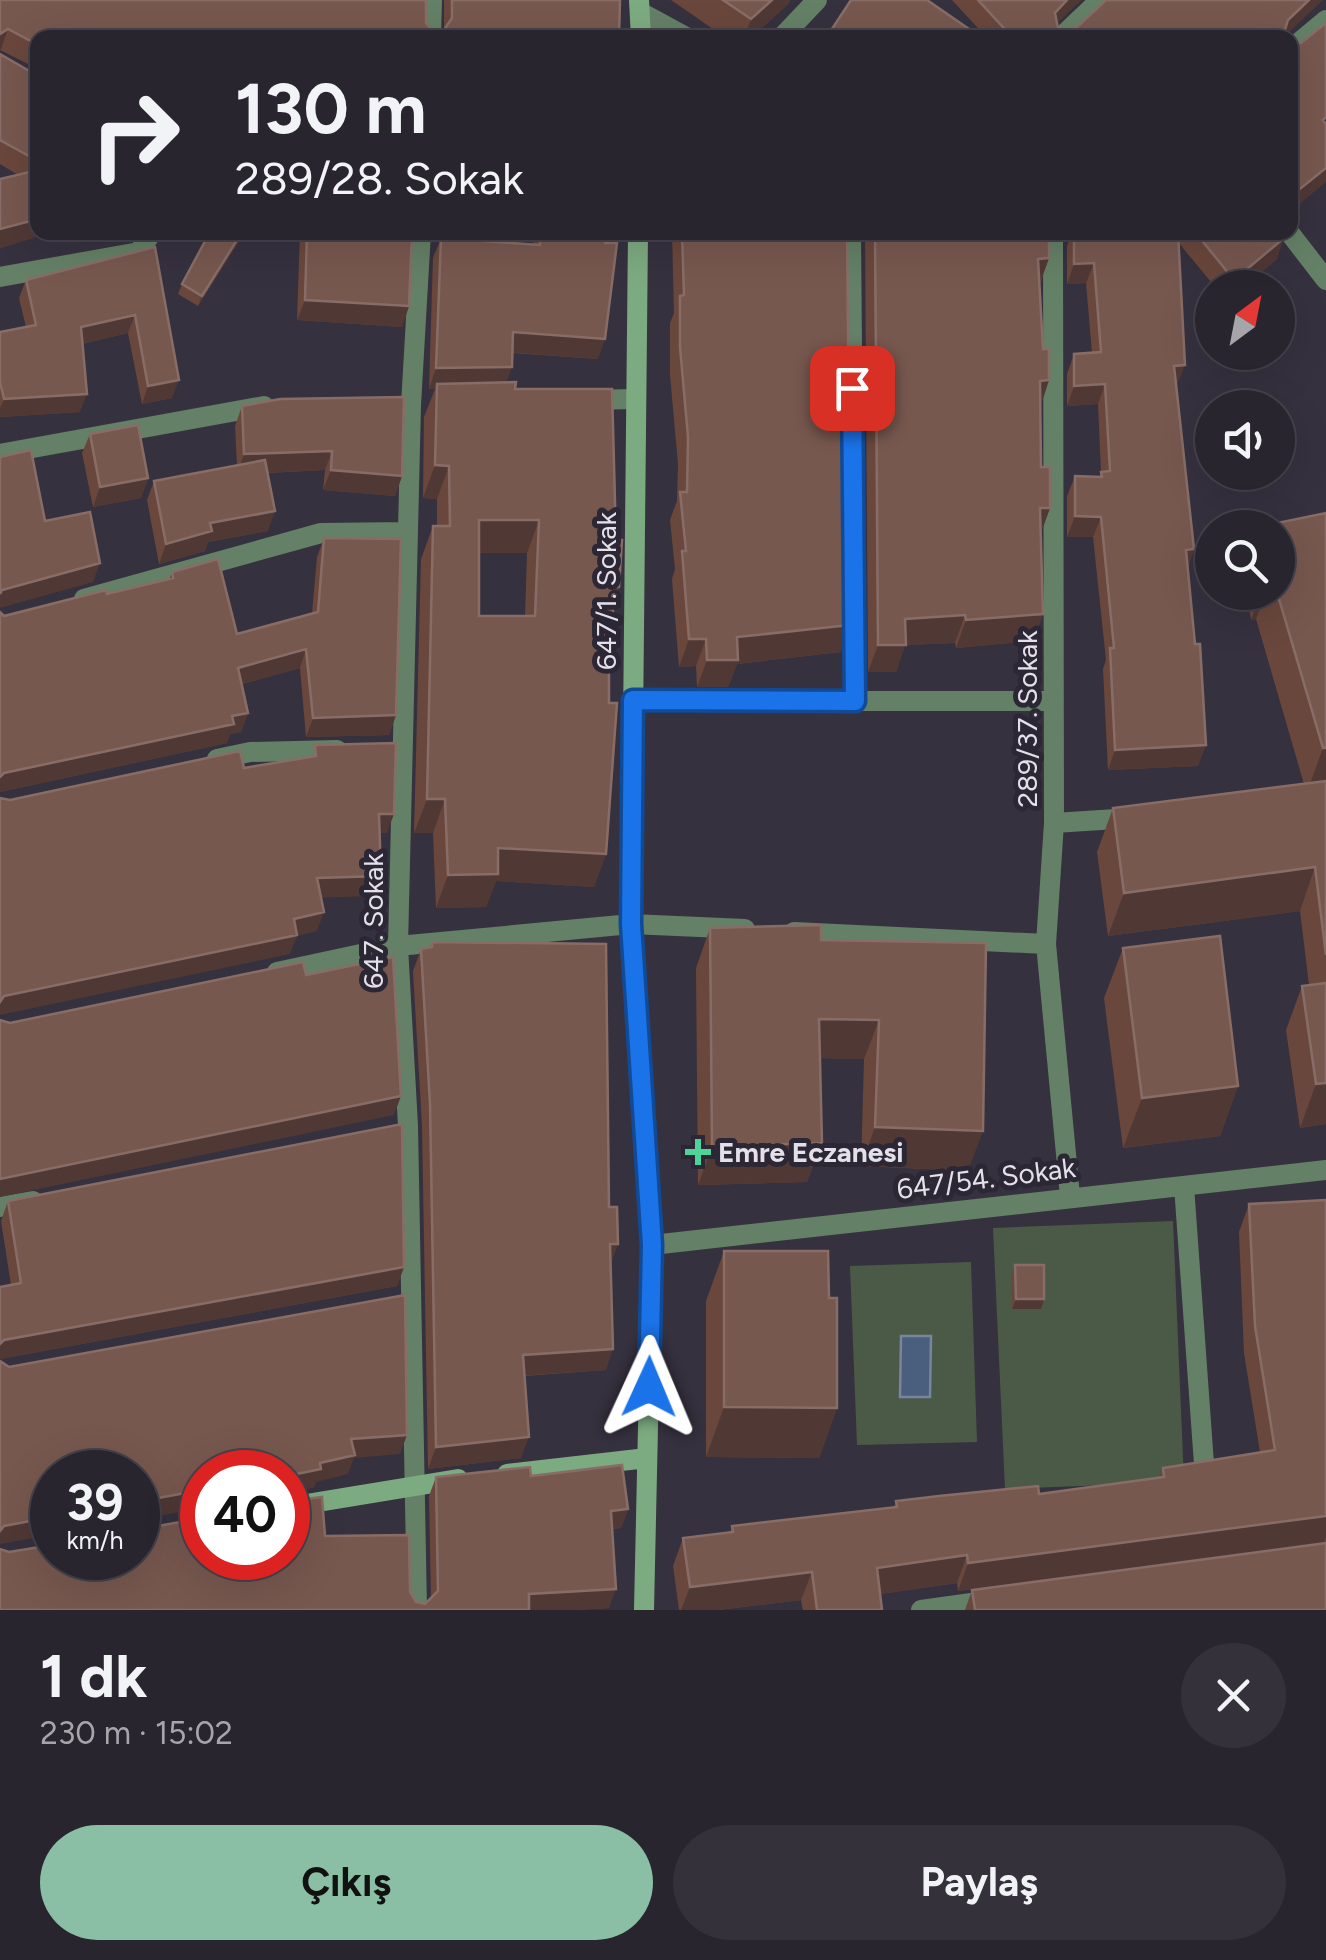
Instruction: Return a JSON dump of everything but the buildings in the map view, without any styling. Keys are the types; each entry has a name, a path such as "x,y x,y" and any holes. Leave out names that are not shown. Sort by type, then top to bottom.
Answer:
{"street":[{"path":"430,30 432,0"},
{"path":"789,30 816,0"},
{"path":"1068,30 1100,0"},
{"path":"640,6 676,30"},
{"path":"1298,43 1326,20"},
{"path":"0,277 139,252 147,240"},
{"name":"647. Sokak","path":"416,240 407,532 383,749 398,946 400,1300 414,1484 417,1610"},
{"name":"647/1. Sokak","path":"638,240 631,924 652,1245 644,1610"},
{"path":"851,240 855,701"},
{"name":"289/37. Sokak","path":"1052,240 1054,823 1046,944 1070,1196"},
{"path":"1295,240 1326,280"},
{"path":"560,400 635,398"},
{"path":"0,454 292,404"},
{"path":"56,606 321,533 407,532"},
{"path":"633,700 1054,701"},
{"path":"192,764 250,752 383,749"},
{"path":"1054,823 1152,816"},
{"path":"246,978 398,946 631,924 1046,944"},
{"name":"647/54. Sokak","path":"652,1245 1326,1170"},
{"path":"1184,1186 1204,1464"},
{"path":"0,1207 58,1196"},
{"path":"310,1503 414,1484 647,1458"},
{"path":"921,1610 1018,1597"}],"green space":[{"path":"1173,1221 1184,1482 1005,1489 993,1228"},
{"path":"971,1262 977,1442 857,1445 850,1266"}],"water":[{"path":"901,1336 931,1336 930,1397 900,1397"}],"place":[{"name":"Emre Eczanesi","path":"698,1152"}],"route":[{"path":"649,1387 652,1245 631,924 633,700 855,701 852,388"}]}
